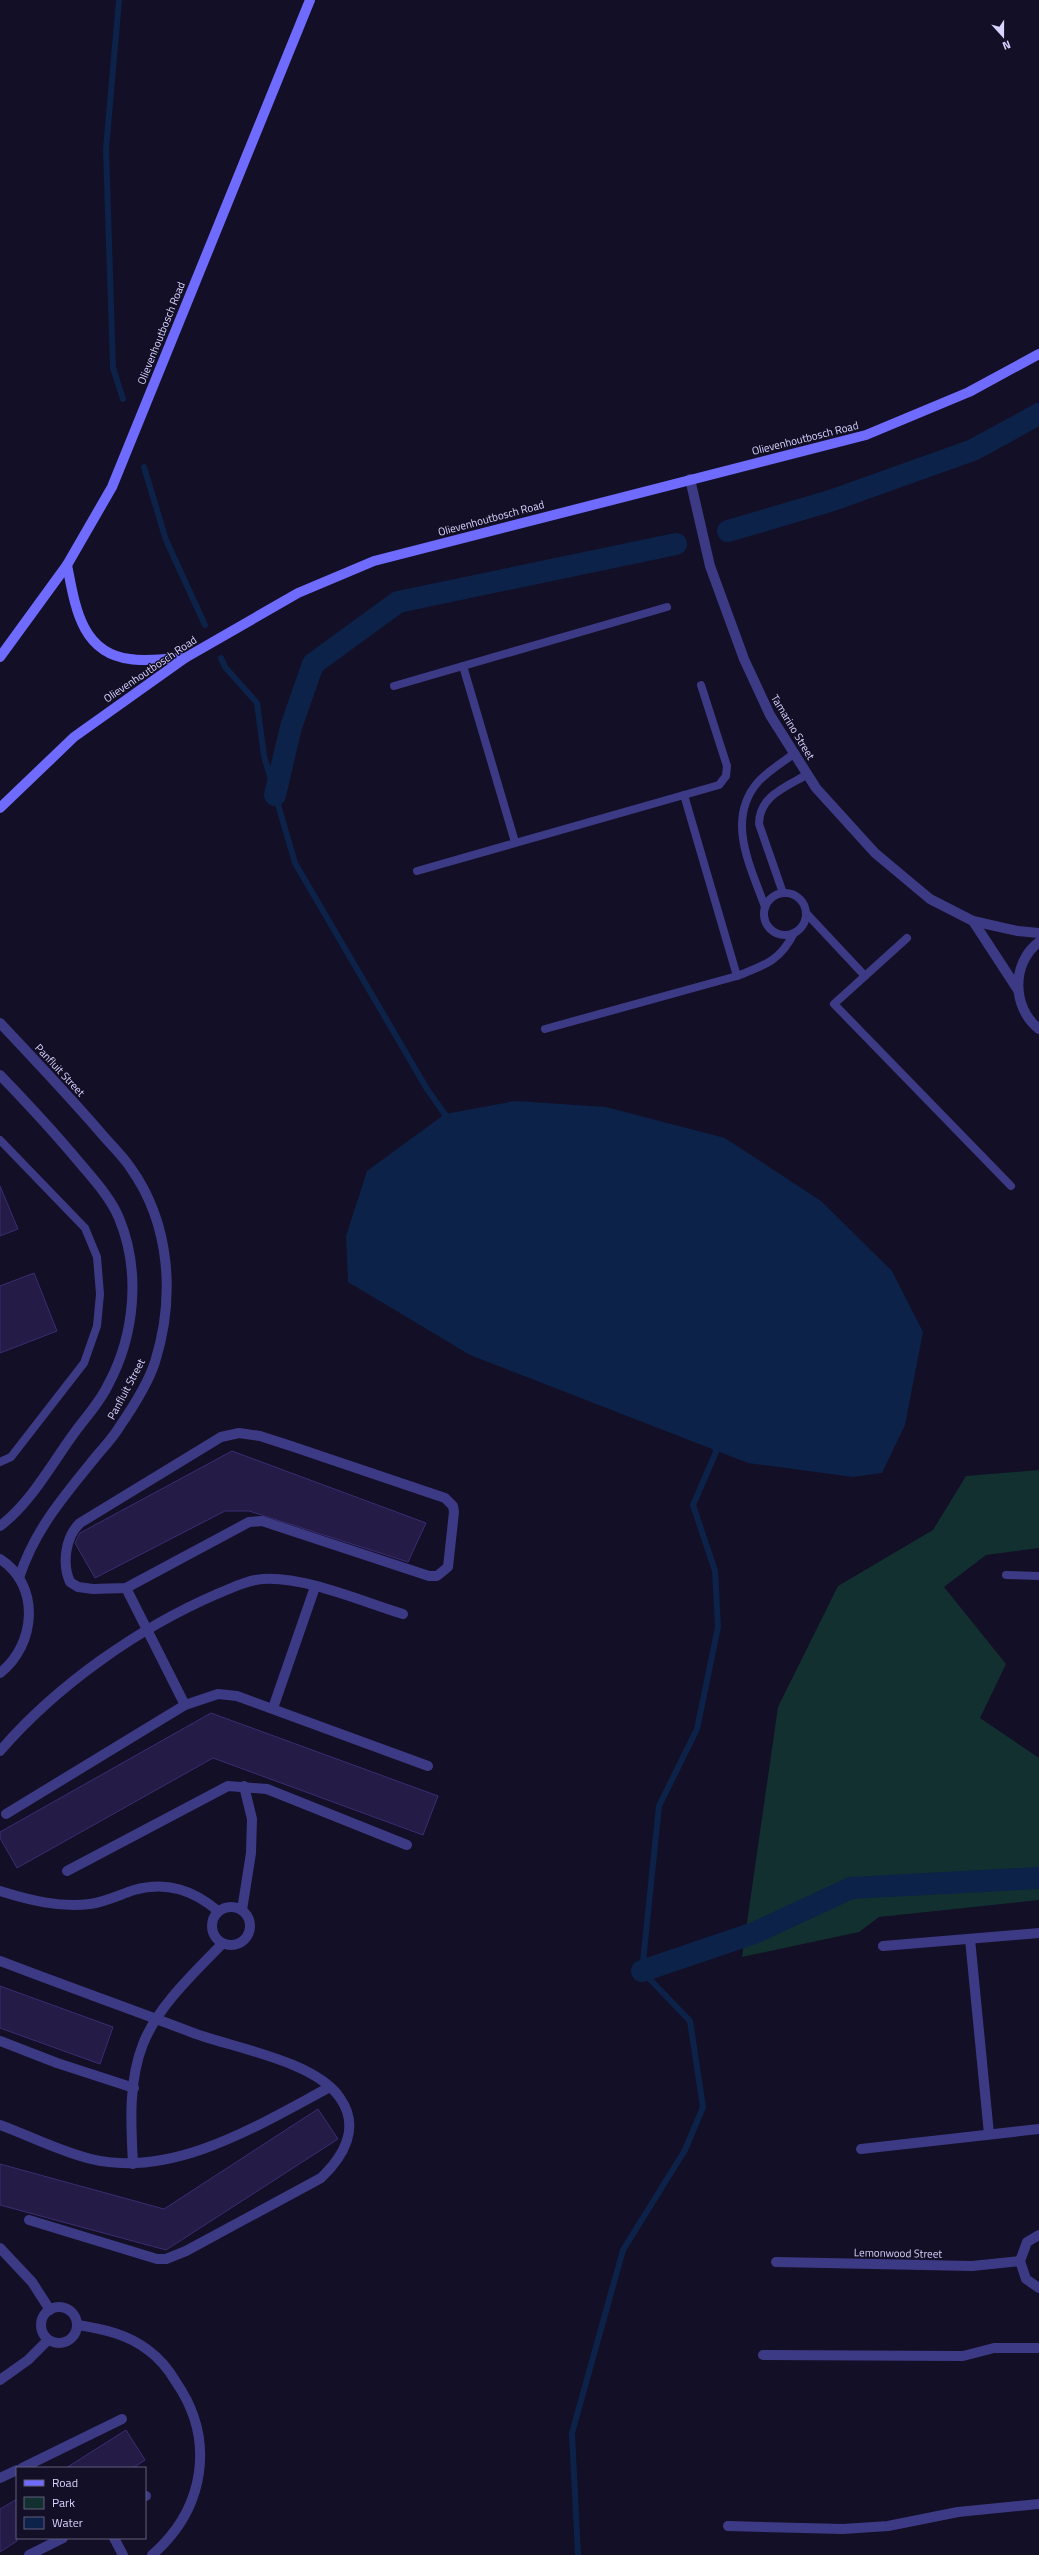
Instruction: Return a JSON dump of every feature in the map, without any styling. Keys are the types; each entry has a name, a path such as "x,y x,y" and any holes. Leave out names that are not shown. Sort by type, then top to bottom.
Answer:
{"main road":[{"name":"Olievenhoutbosch Road","path":"0,657 67,565 112,487 310,0"},
{"name":"Olievenhoutbosch Road","path":"0,808 74,737 185,658 298,593 374,561 866,435 969,392 1039,354"},
{"path":"67,565 78,616 85,633 101,648 115,656 130,660 185,658"}],"street":[{"name":"Tamarino Street","path":"690,479 710,566 744,659 770,716 816,788 875,853 930,899 973,921 1018,931 1039,933"},
{"name":"Tamarino Street","path":"973,921 1018,990"},
{"path":"1039,942 1026,956 1019,973 1018,990 1022,1008 1032,1024 1039,1029"},
{"name":"Panfluit Street","path":"0,1024 81,1110 131,1168 147,1196 166,1253 168,1289 163,1331 154,1364 135,1403 119,1428 44,1523 27,1554 19,1578"},
{"name":"Panfluit Street","path":"0,1075 50,1128 104,1192 119,1218 126,1242 131,1269 132,1297 126,1340 120,1362 108,1387 31,1492 0,1526"},
{"path":"239,1433 260,1436 445,1498 453,1506 450,1561 443,1573 437,1576 429,1576 262,1521 249,1522 126,1588 92,1589 78,1587 70,1582 65,1563 72,1530 94,1512 221,1437 239,1433"},
{"path":"0,1559 19,1578 28,1599 30,1622 24,1645 11,1664 0,1673"},
{"path":"0,1751 45,1703 101,1662 148,1631 203,1600 245,1582 262,1579 285,1579 315,1586 403,1614"},
{"path":"274,1708 315,1586"},
{"path":"126,1588 185,1705"},
{"path":"6,1814 185,1705 218,1694 237,1696 274,1708 428,1766"},
{"path":"67,1871 214,1791 228,1786 244,1786 267,1789 407,1845"},
{"path":"242,1910 230,1907 218,1911 211,1925 215,1939 222,1944 238,1945 245,1940 250,1925 242,1910 251,1853 252,1819 244,1786"},
{"path":"0,1890 54,1905 75,1906 92,1904 152,1886 171,1887 187,1890 203,1898 218,1911"},
{"path":"883,1946 1039,1933"},
{"path":"970,1939 989,2134"},
{"path":"133,2164 130,2118 134,2088 143,2044 156,2019 222,1944"},
{"path":"0,1961 156,2019 298,2068 330,2087 343,2103 350,2124 348,2139 335,2164 321,2178 186,2251 166,2259 158,2259 29,2220"},
{"path":"0,2041 57,2063 134,2088"},
{"path":"0,2125 91,2159 133,2164 154,2163 194,2152 245,2130 330,2087"},
{"path":"861,2149 989,2134 1039,2130"},
{"path":"1039,2235 1027,2242 1020,2261 1026,2279 1039,2288"},
{"path":"0,2248 32,2282 50,2310"},
{"name":"Lemonwood Street","path":"776,2262 972,2266 1020,2261"},
{"path":"65,2308 76,2318 78,2325 73,2338 67,2342 54,2343 48,2340 41,2328 42,2321 50,2310 65,2308"},
{"path":"78,2325 105,2330 130,2339 149,2350 168,2370 191,2406 198,2432 200,2461 197,2486 188,2511 173,2533 152,2555"},
{"path":"0,2380 28,2360 48,2340"},
{"path":"763,2354 963,2356 994,2348 1039,2348"},
{"path":"24,2467 122,2419"},
{"path":"0,2478 16,2470"},
{"path":"728,2526 843,2529 888,2526 958,2512 1039,2504"},
{"path":"29,2555 61,2539"},
{"path":"115,2539 123,2555"}],"lane":[{"path":"394,686 667,607"},
{"path":"463,666 515,842"},
{"path":"417,871 719,785 726,776 727,766 701,685"},
{"path":"794,753 758,782 741,820 741,836 765,907 764,919 770,930 786,935 794,933"},
{"path":"783,893 759,824 759,813 770,796 808,774"},
{"path":"684,795 737,976"},
{"path":"765,907 769,900 783,893 799,898 804,905 806,913 865,976"},
{"path":"545,1029 737,976 777,958 786,949 794,933 800,928 806,913"},
{"path":"907,938 834,1004 1011,1186"},
{"path":"0,1140 85,1228 97,1258 100,1294 97,1326 84,1363 11,1457 0,1462"},
{"path":"1006,1575 1039,1576"}],"green space":[{"path":"1039,1470 1039,1548 986,1555 944,1587 1006,1664 980,1718 1039,1758 1039,1900 879,1917 859,1932 742,1957 778,1707 838,1586 933,1530 966,1476"}],"water":[{"path":"515,1101 606,1107 725,1138 821,1201 892,1271 923,1332 905,1425 882,1473 853,1477 748,1463 470,1355 348,1282 346,1236 367,1171 445,1114"}],"building":[{"path":"0,1186 18,1229 0,1236"},
{"path":"34,1273 57,1331 0,1353 0,1286"},
{"path":"232,1451 426,1523 408,1562 249,1511 225,1511 95,1578 75,1543 80,1533"},
{"path":"211,1713 438,1796 423,1835 213,1758 17,1868 0,1838 0,1832"},
{"path":"0,1986 113,2027 100,2064 0,2028"},
{"path":"318,2109 338,2139 166,2250 0,2205 0,2164 164,2209"},
{"path":"126,2430 145,2460 134,2467 68,2467"},
{"path":"16,2500 17,2541 0,2552 0,2509"}],"waterway":[{"path":"119,0 106,149 113,368 123,399"},
{"path":"728,531 830,501 973,450 1039,414"},
{"path":"144,467 166,540 205,625"},
{"path":"275,795 291,727 313,664 398,602 676,544"},
{"path":"221,658 225,667 257,703 264,756 295,863 427,1089 449,1120"},
{"path":"578,2555 572,2433 623,2250 685,2150 703,2107 690,2021 642,1971 659,1806 697,1729 718,1627 715,1571 693,1505 716,1452 715,1443"},
{"path":"642,1971 754,1933 851,1888 1039,1878"}]}
